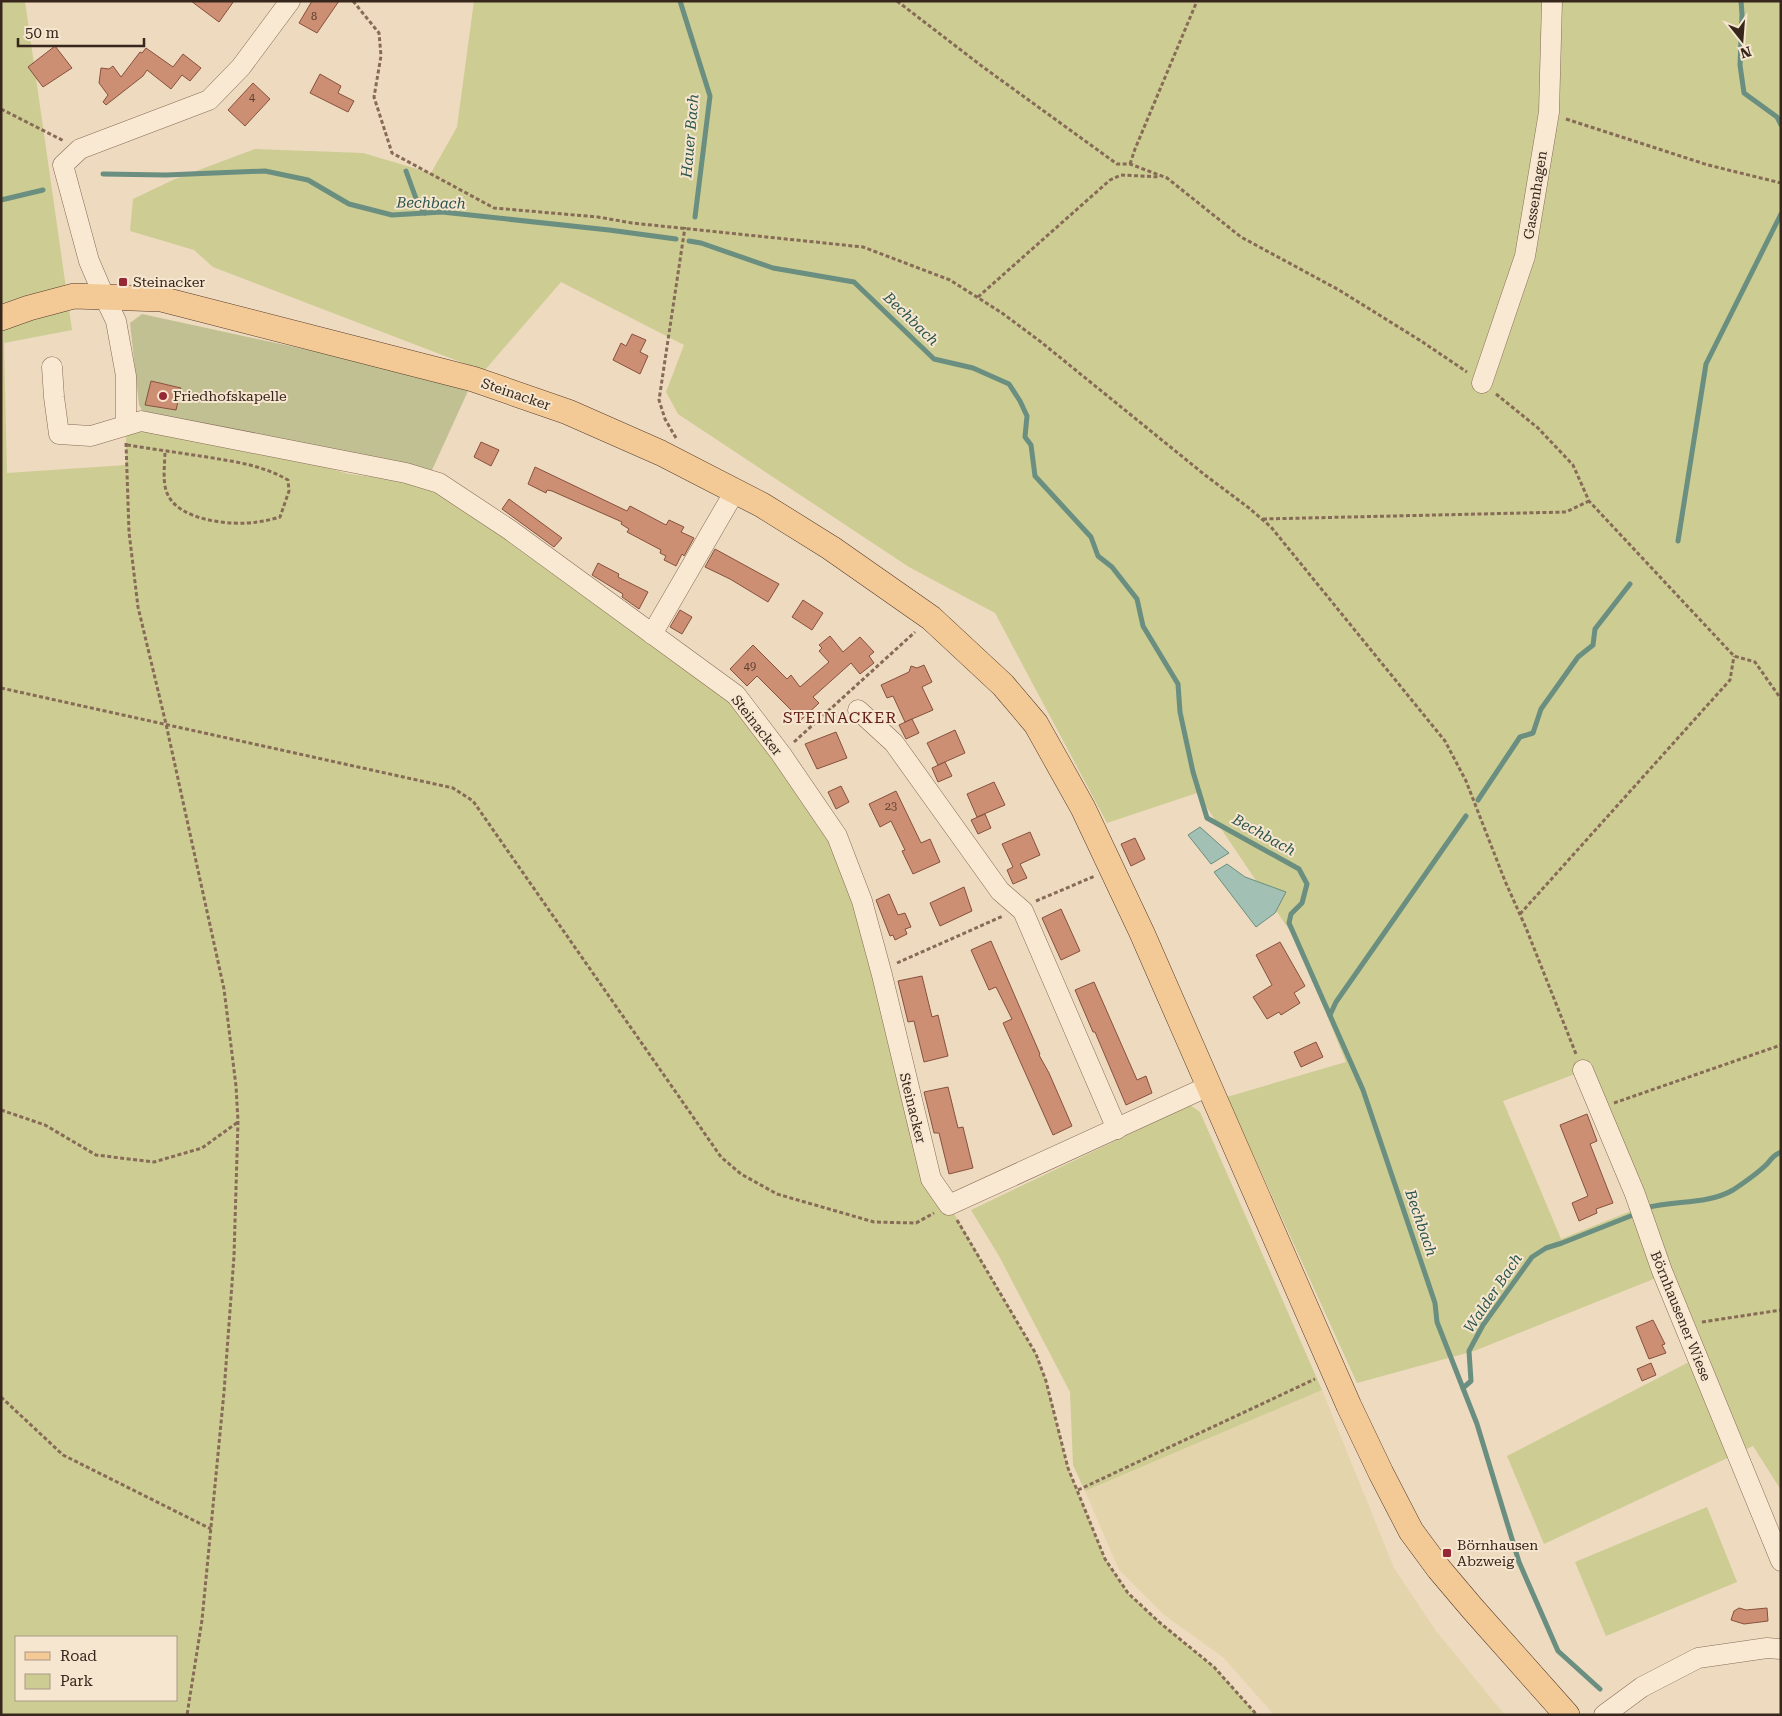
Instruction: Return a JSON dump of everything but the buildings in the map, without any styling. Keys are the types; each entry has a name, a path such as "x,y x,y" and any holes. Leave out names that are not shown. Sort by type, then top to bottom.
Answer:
{"main road":[{"name":"Steinacker","path":"1,318 74,296 161,299 473,379 568,412 661,453 762,505 831,548 931,618 1003,685 1036,724 1083,808 1142,933 1333,1371 1376,1464 1411,1531 1439,1569 1472,1608 1567,1715"}],"street":[{"path":"126,425 126,376 116,321 89,261 63,165 80,150 209,100 241,67 290,1"},
{"name":"Gassenhagen","path":"1482,383 1525,256 1549,112 1552,1"},
{"name":"Steinacker","path":"52,367 59,434 91,436 141,421 406,473 439,483 510,530 736,695 781,754 838,836 862,901 881,970 930,1179 949,1205"},
{"path":"652,634 735,491"},
{"path":"858,710 894,743 1000,891 1023,911 1117,1128"},
{"name":"Börnhausener Wiese","path":"1584,1070 1635,1194 1662,1271 1781,1561"},
{"path":"949,1205 1209,1086"},
{"path":"1604,1715 1642,1687 1698,1658 1767,1648 1781,1649"}],"path":[{"path":"354,1 379,33 381,56 374,97 392,153 494,208 863,247 950,280 978,297 1042,342 1205,476 1272,527 1445,742 1466,781 1505,881 1584,1070"},
{"path":"897,1 983,67 1117,164 1130,164 1167,178 1240,237 1339,290 1422,341 1482,383 1538,428 1573,464 1589,501 1734,656 1755,662 1781,699"},
{"path":"1130,164 1197,1"},
{"path":"1,109 80,150"},
{"path":"1549,112 1708,165 1781,183"},
{"path":"978,297 1110,180 1121,175 1167,178"},
{"path":"685,227 659,400 666,419 693,469"},
{"path":"126,425 129,532 138,607 166,724 224,989 236,1086 238,1122 233,1266 224,1392 202,1620 188,1715"},
{"path":"126,445 165,450 254,465 276,474 288,480 289,491 280,517 256,522 218,522 193,515 175,505 167,493 165,450"},
{"path":"1262,519 1566,512 1589,501"},
{"path":"781,754 931,618"},
{"path":"1520,914 1730,680 1734,656"},
{"path":"1,688 453,788 473,801 721,1157 741,1174 777,1194 874,1222 916,1223 949,1205 1036,1354 1046,1381 1068,1468 1104,1559 1128,1593 1159,1622 1214,1667 1258,1715"},
{"path":"881,970 1111,869"},
{"path":"1599,1108 1781,1045"},
{"path":"1,1110 45,1125 96,1156 154,1162 202,1148 238,1122"},
{"path":"1684,1324 1781,1310"},
{"path":"1078,1490 1333,1371"},
{"path":"1,1397 62,1455 211,1529"}],"shaded area":[{"path":"1200,827 1229,853 1211,864 1188,835"},
{"path":"1227,864 1245,877 1286,892 1275,913 1256,927 1214,872"},
{"path":"1322,1390 1394,1568 1436,1631 1505,1715 1274,1715 1224,1658 1164,1615 1119,1570 1085,1491"}],"green space":[{"path":"1,1 25,1 72,330 4,343 7,473 126,465 126,425 198,432 349,474 428,484 736,695 838,836 882,975 949,1205 1036,1354 1046,1381 1068,1468 1105,1559 1128,1593 1159,1622 1214,1667 1257,1715 1,1715"},
{"path":"474,1 1781,1 1781,1490 1753,1446 1544,1544 1507,1456 1691,1361 1656,1278 1474,1351 1357,1383 1227,1097 1346,1062 1296,940 1197,793 1107,823 995,613 909,567 678,414 666,392 684,345 561,282 484,371 213,267 194,250 130,231 133,199 175,179 255,149 363,153 431,173 457,127","holes":["1575,1074 1631,1211 1561,1239 1503,1101"]},
{"path":"142,314 424,375 468,391 432,470 367,460 144,413 139,405 130,323"},
{"path":"1190,1105 1200,1112 1322,1390 1085,1491 1073,1465 1070,1392 999,1256 971,1210"},
{"path":"1707,1507 1737,1582 1606,1636 1575,1562"}],"waterway":[{"name":"Hauer Bach","path":"680,1 710,96 695,217"},
{"path":"1741,1 1740,65 1744,93 1777,117 1781,125"},
{"name":"Bechbach","path":"103,174 166,175 265,171 308,180 349,204 392,215 442,212 676,239"},
{"path":"406,171 418,204 425,213"},
{"name":"Bechbach","path":"1,200 43,190"},
{"path":"1678,541 1706,364 1781,214"},
{"name":"Bechbach","path":"689,241 701,243 773,268 854,282 934,359 973,368 1009,384 1020,401 1027,416 1025,437 1031,445 1035,476 1091,537 1098,556 1112,567 1137,599 1143,626 1178,684 1180,712 1193,772 1207,818 1299,869 1307,884 1302,903 1291,914 1289,923 1363,1090 1435,1303 1437,1322 1477,1424 1519,1562 1558,1651 1600,1689"},
{"path":"1478,800 1520,737 1533,733 1541,709 1578,657 1593,645 1595,629 1630,584"},
{"path":"1330,1015 1336,1002 1466,816"},
{"name":"Walder Bach","path":"1646,1208 1723,1195 1750,1178 1781,1152"},
{"name":"Walder Bach","path":"1463,1388 1471,1381 1469,1351 1483,1325 1532,1257 1546,1248 1633,1215"}],"place":[{"name":"Steinacker","path":"123,282"},
{"name":"Friedhofskapelle","path":"163,396"},
{"name":"Börnhausen Abzweig","path":"1447,1553"}],"district":[{"name":"STEINACKER","path":"840,717"}]}
